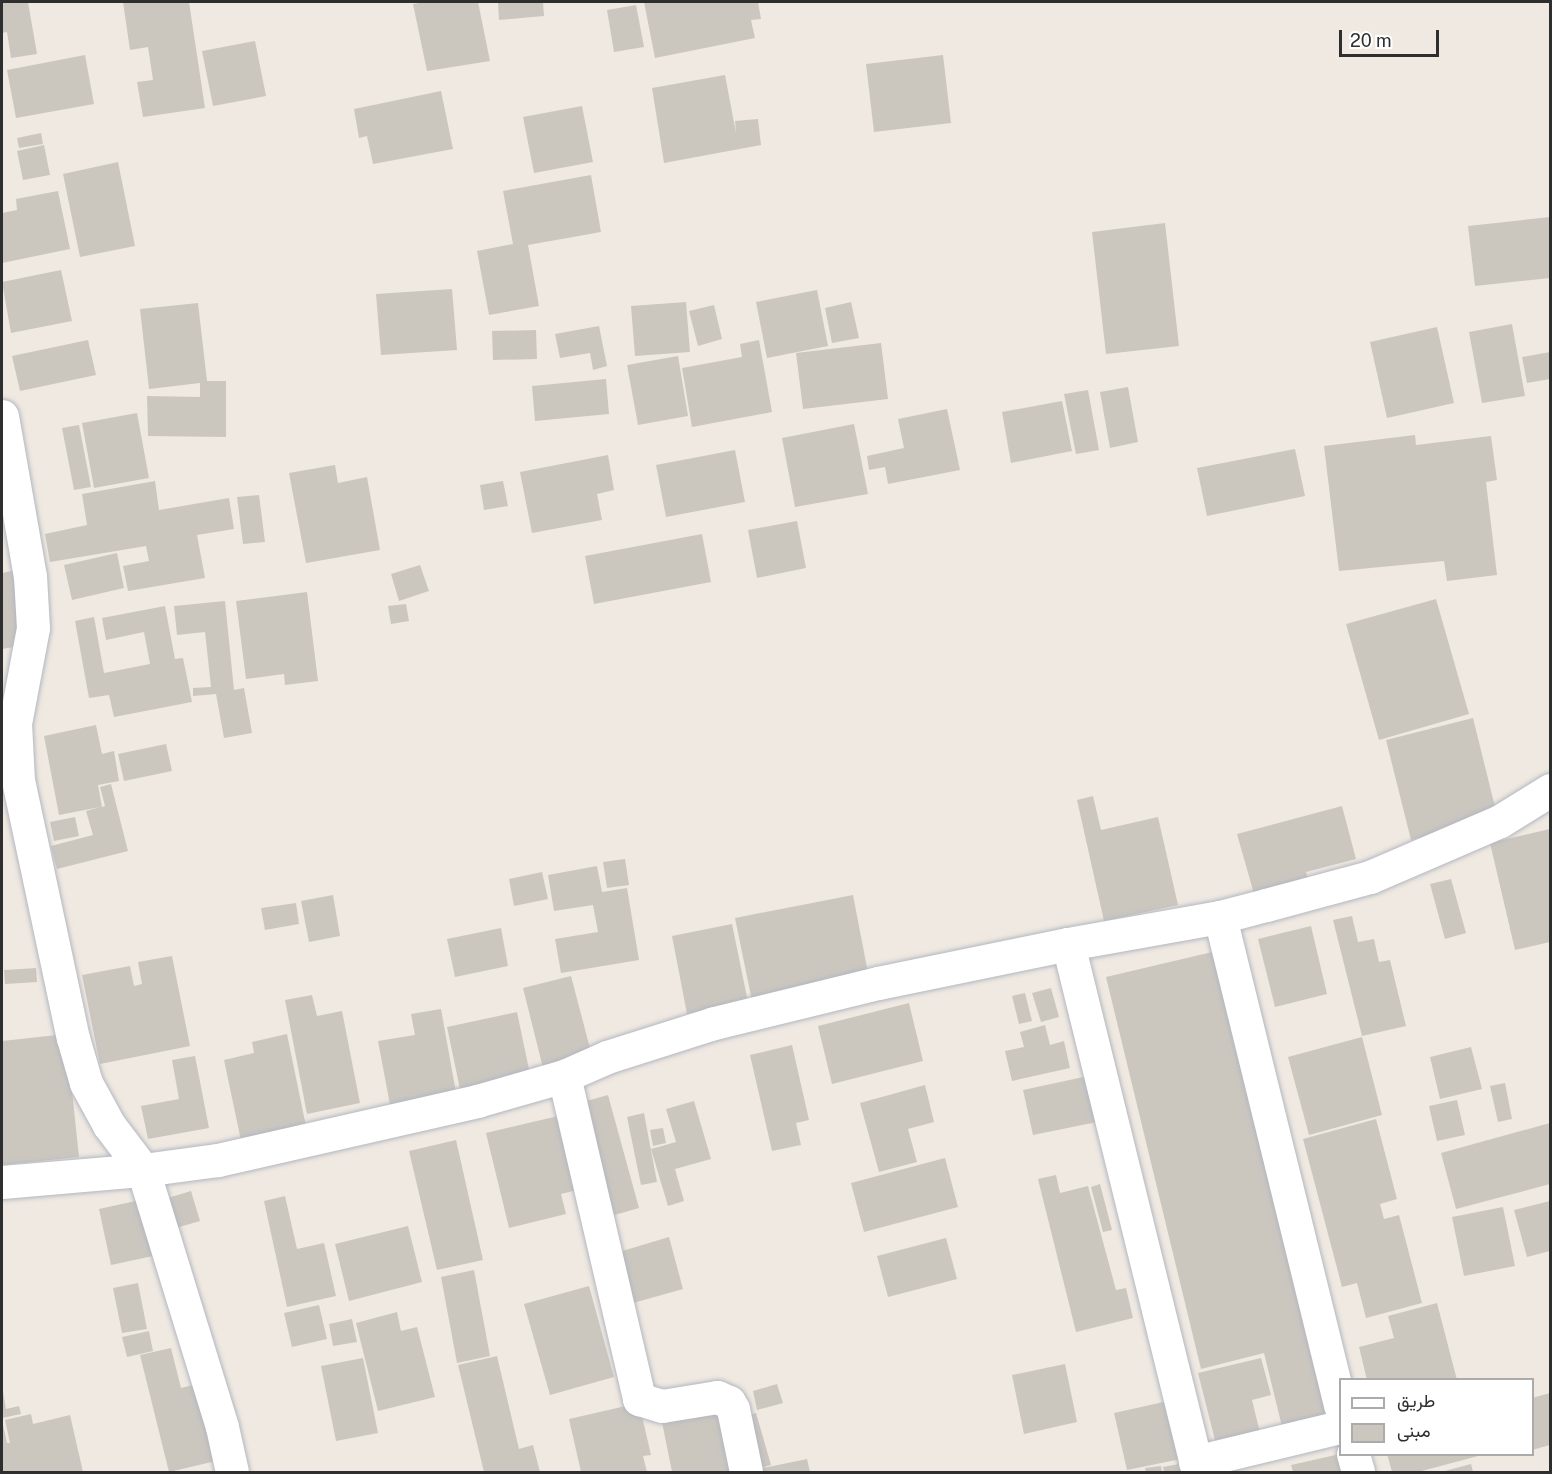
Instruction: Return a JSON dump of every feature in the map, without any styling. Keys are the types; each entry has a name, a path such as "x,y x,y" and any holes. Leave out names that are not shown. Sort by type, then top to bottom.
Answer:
{"street":[{"path":"2,416 30,576 33,628 15,723 18,780 74,1038 86,1083 109,1125 143,1170 222,1427 232,1473"},
{"path":"2,1182 143,1170 218,1160 477,1101 564,1076 607,1057 714,1023 878,983 1068,944 1220,917 1370,877 1500,821 1551,790"},
{"path":"1220,917 1339,1397"},
{"path":"1068,944 1196,1467 1339,1428"},
{"path":"564,1076 639,1399 662,1406 717,1397 729,1402 733,1408 746,1473"},
{"path":"1353,1456 1358,1473"}],"building":[{"path":"2,2 28,2 37,54 11,58 7,32 2,33"},
{"path":"123,2 189,2 205,108 143,117 137,82 153,80 148,47 130,50"},
{"path":"478,2 490,61 427,71 413,4"},
{"path":"498,2 543,2 544,16 499,20"},
{"path":"644,2 758,2 761,19 751,20 755,38 655,58"},
{"path":"636,5 644,47 614,52 607,10"},
{"path":"255,41 266,96 213,106 202,51"},
{"path":"85,55 94,104 16,118 7,70"},
{"path":"943,55 951,123 874,132 866,64"},
{"path":"725,75 736,133 735,121 758,119 761,145 664,163 652,88"},
{"path":"441,91 453,149 373,164 367,136 359,138 354,109"},
{"path":"582,106 593,162 534,173 523,117"},
{"path":"41,133 43,144 19,148 17,138"},
{"path":"44,145 50,175 23,180 17,151"},
{"path":"118,162 135,246 80,257 63,174"},
{"path":"591,175 601,232 528,245 539,306 489,315 477,251 513,244 503,191"},
{"path":"58,191 70,249 2,263 2,213 17,210 16,199"},
{"path":"1550,217 1550,278 1475,286 1468,226"},
{"path":"1165,223 1179,346 1106,354 1092,232"},
{"path":"61,270 72,321 11,333 2,282"},
{"path":"452,289 457,350 381,355 376,294"},
{"path":"817,290 828,346 767,358 756,302"},
{"path":"686,302 690,352 635,356 631,306"},
{"path":"851,302 859,338 832,343 825,308"},
{"path":"198,303 207,381 226,381 226,437 148,436 147,396 200,397 200,383 149,389 140,309"},
{"path":"714,305 722,339 698,346 689,311"},
{"path":"1512,324 1525,396 1482,403 1469,332"},
{"path":"599,326 607,366 593,370 590,353 560,358 555,334"},
{"path":"1437,327 1454,403 1387,418 1370,342"},
{"path":"536,330 537,359 493,360 492,331"},
{"path":"88,340 96,375 20,391 12,356"},
{"path":"759,340 772,412 692,427 682,368 742,357 740,344"},
{"path":"881,343 888,399 803,409 796,353"},
{"path":"1550,352 1550,379 1527,383 1522,357"},
{"path":"678,356 688,416 638,425 627,365"},
{"path":"606,379 609,414 535,421 532,386"},
{"path":"1128,387 1138,442 1110,448 1100,392"},
{"path":"1088,390 1099,450 1076,454 1064,394"},
{"path":"1062,401 1072,451 1011,463 1002,412"},
{"path":"947,409 960,470 888,484 885,467 869,470 867,456 904,448 898,419"},
{"path":"137,413 149,478 94,488 82,423"},
{"path":"854,424 868,494 795,507 782,438"},
{"path":"79,425 91,487 74,490 62,428"},
{"path":"1415,435 1416,445 1491,436 1497,480 1486,482 1497,575 1447,581 1444,561 1339,571 1324,446"},
{"path":"1295,449 1305,496 1207,516 1197,468"},
{"path":"735,450 745,502 666,517 656,465"},
{"path":"608,455 614,490 597,494 602,520 532,533 520,472"},
{"path":"335,465 338,483 367,477 380,550 306,563 289,473"},
{"path":"155,481 159,510 229,498 234,529 197,535 205,578 128,591 123,566 149,561 146,546 50,562 45,534 87,525 82,494"},
{"path":"503,481 508,506 484,510 480,485"},
{"path":"259,495 265,542 243,544 237,497"},
{"path":"797,521 806,568 757,578 748,530"},
{"path":"702,534 711,582 594,604 585,556"},
{"path":"117,553 124,588 72,600 64,565"},
{"path":"420,565 429,591 399,601 391,574"},
{"path":"12,571 26,645 2,649 2,573"},
{"path":"307,592 318,681 285,685 284,674 246,679 236,601"},
{"path":"1436,599 1469,714 1379,740 1346,624"},
{"path":"225,601 234,690 244,688 252,733 224,738 216,694 193,696 193,688 211,687 205,632 177,635 174,606"},
{"path":"406,604 409,621 391,624 388,606"},
{"path":"165,606 175,659 183,658 192,702 114,717 109,695 89,698 75,621 94,617 104,673 150,664 144,632 106,640 102,618"},
{"path":"1473,718 1498,819 1411,840 1386,740"},
{"path":"96,725 102,754 114,751 119,781 98,785 102,807 105,806 100,787 111,784 128,851 57,869 51,846 93,835 86,811 100,807 59,815 44,736"},
{"path":"166,744 172,771 124,781 118,754"},
{"path":"1093,796 1101,830 1158,817 1178,905 1104,921 1077,800"},
{"path":"1342,806 1356,859 1306,872 1310,886 1256,901 1237,834"},
{"path":"75,817 79,836 54,841 50,822"},
{"path":"1550,829 1550,942 1515,950 1490,843"},
{"path":"625,859 629,885 607,888 603,862"},
{"path":"597,866 602,892 627,888 639,960 561,973 555,939 598,932 593,905 554,911 548,875"},
{"path":"542,872 548,899 514,906 509,879"},
{"path":"1451,879 1466,933 1445,939 1430,884"},
{"path":"333,895 340,936 309,942 301,901"},
{"path":"853,895 869,978 752,1001 735,918"},
{"path":"296,903 299,924 265,930 261,908"},
{"path":"1352,916 1358,942 1374,939 1379,962 1390,960 1406,1026 1362,1036 1333,920"},
{"path":"732,924 748,1002 687,1014 672,936"},
{"path":"1311,926 1327,994 1275,1007 1258,939"},
{"path":"501,928 508,966 455,977 447,939"},
{"path":"1225,949 1331,1432 1286,1443 1264,1353 1201,1369 1106,977"},
{"path":"172,956 190,1046 100,1064 82,975 130,966 134,986 142,984 138,962"},
{"path":"36,968 37,982 5,984 4,970"},
{"path":"571,976 592,1056 543,1068 523,988"},
{"path":"1051,988 1059,1017 1041,1022 1032,993"},
{"path":"1025,993 1032,1021 1019,1024 1012,996"},
{"path":"312,995 317,1016 342,1011 360,1103 307,1114 285,1000"},
{"path":"909,1003 923,1061 832,1084 818,1026"},
{"path":"441,1009 457,1098 391,1110 378,1041 415,1035 411,1014"},
{"path":"517,1012 531,1079 461,1094 447,1027"},
{"path":"1045,1025 1050,1045 1064,1041 1070,1068 1012,1081 1005,1051 1024,1047 1020,1032"},
{"path":"66,1034 79,1157 2,1165 2,1041"},
{"path":"287,1034 308,1136 243,1150 224,1060 254,1053 252,1042"},
{"path":"1362,1037 1382,1115 1309,1135 1288,1057"},
{"path":"792,1045 809,1120 796,1123 801,1145 772,1151 750,1055"},
{"path":"1471,1047 1482,1089 1440,1099 1430,1057"},
{"path":"195,1056 209,1128 148,1139 141,1106 179,1099 172,1060"},
{"path":"1088,1076 1097,1122 1033,1135 1023,1090"},
{"path":"1505,1083 1512,1119 1498,1122 1490,1086"},
{"path":"925,1085 934,1122 908,1129 917,1162 879,1172 860,1103"},
{"path":"608,1095 639,1208 611,1216 579,1103"},
{"path":"1457,1100 1465,1135 1437,1141 1429,1106"},
{"path":"694,1101 711,1159 675,1169 684,1201 668,1206 651,1149 676,1142 666,1109"},
{"path":"571,1113 589,1187 561,1194 566,1214 509,1228 486,1133"},
{"path":"644,1113 657,1182 641,1185 627,1117"},
{"path":"1376,1119 1397,1199 1380,1204 1384,1219 1399,1215 1422,1303 1366,1318 1357,1283 1342,1287 1303,1139"},
{"path":"1550,1123 1550,1184 1456,1209 1441,1153"},
{"path":"663,1128 666,1143 653,1146 650,1130"},
{"path":"456,1140 483,1260 437,1270 409,1151"},
{"path":"945,1158 958,1207 864,1232 851,1183"},
{"path":"1056,1175 1060,1193 1088,1186 1116,1290 1126,1288 1133,1318 1076,1332 1038,1179"},
{"path":"1100,1184 1112,1230 1103,1232 1091,1187"},
{"path":"191,1191 200,1221 169,1230 161,1200"},
{"path":"285,1196 297,1249 324,1243 336,1296 287,1307 264,1201"},
{"path":"140,1200 153,1256 111,1265 99,1209"},
{"path":"1550,1201 1550,1251 1527,1257 1514,1210"},
{"path":"1503,1207 1515,1266 1464,1276 1452,1217"},
{"path":"408,1226 422,1282 349,1301 335,1244"},
{"path":"669,1237 683,1289 633,1303 619,1252"},
{"path":"946,1238 957,1279 888,1297 877,1256"},
{"path":"474,1270 490,1356 457,1363 441,1277"},
{"path":"138,1283 147,1329 122,1333 113,1288"},
{"path":"589,1286 614,1377 550,1395 524,1304"},
{"path":"1437,1303 1456,1378 1367,1378 1359,1347 1394,1338 1388,1316"},
{"path":"319,1305 327,1339 292,1347 284,1313"},
{"path":"397,1312 401,1331 417,1327 435,1397 378,1411 356,1323"},
{"path":"352,1319 357,1342 333,1346 329,1324"},
{"path":"149,1331 153,1351 127,1357 122,1337"},
{"path":"171,1348 181,1388 201,1383 220,1460 169,1472 140,1355"},
{"path":"497,1356 519,1449 533,1445 540,1472 484,1472 458,1365"},
{"path":"363,1358 378,1433 336,1441 321,1366"},
{"path":"1261,1358 1271,1395 1252,1400 1262,1441 1218,1452 1198,1373"},
{"path":"1065,1364 1077,1422 1024,1434 1012,1375"},
{"path":"777,1384 783,1403 757,1410 753,1391"},
{"path":"3,1391 6,1409 19,1406 21,1414 2,1418"},
{"path":"1550,1393 1550,1445 1534,1449 1534,1397"},
{"path":"1168,1401 1181,1459 1127,1470 1114,1413"},
{"path":"639,1403 651,1455 643,1456 647,1472 581,1472 569,1419"},
{"path":"730,1408 743,1472 672,1472 662,1422"},
{"path":"756,1413 771,1465 756,1469 741,1417"},
{"path":"31,1414 33,1424 70,1415 83,1472 3,1472 2,1420 7,1443 10,1443 5,1420"},
{"path":"1339,1454 1356,1472 1293,1472 1291,1465"},
{"path":"1388,1456 1478,1456 1418,1472 1392,1472"},
{"path":"807,1459 810,1472 759,1472 758,1469"},
{"path":"1184,1463 1186,1472 1164,1472 1163,1467"},
{"path":"1471,1464 1473,1472 1441,1472"},
{"path":"1161,1466 1162,1472 1146,1472 1145,1468"}]}
